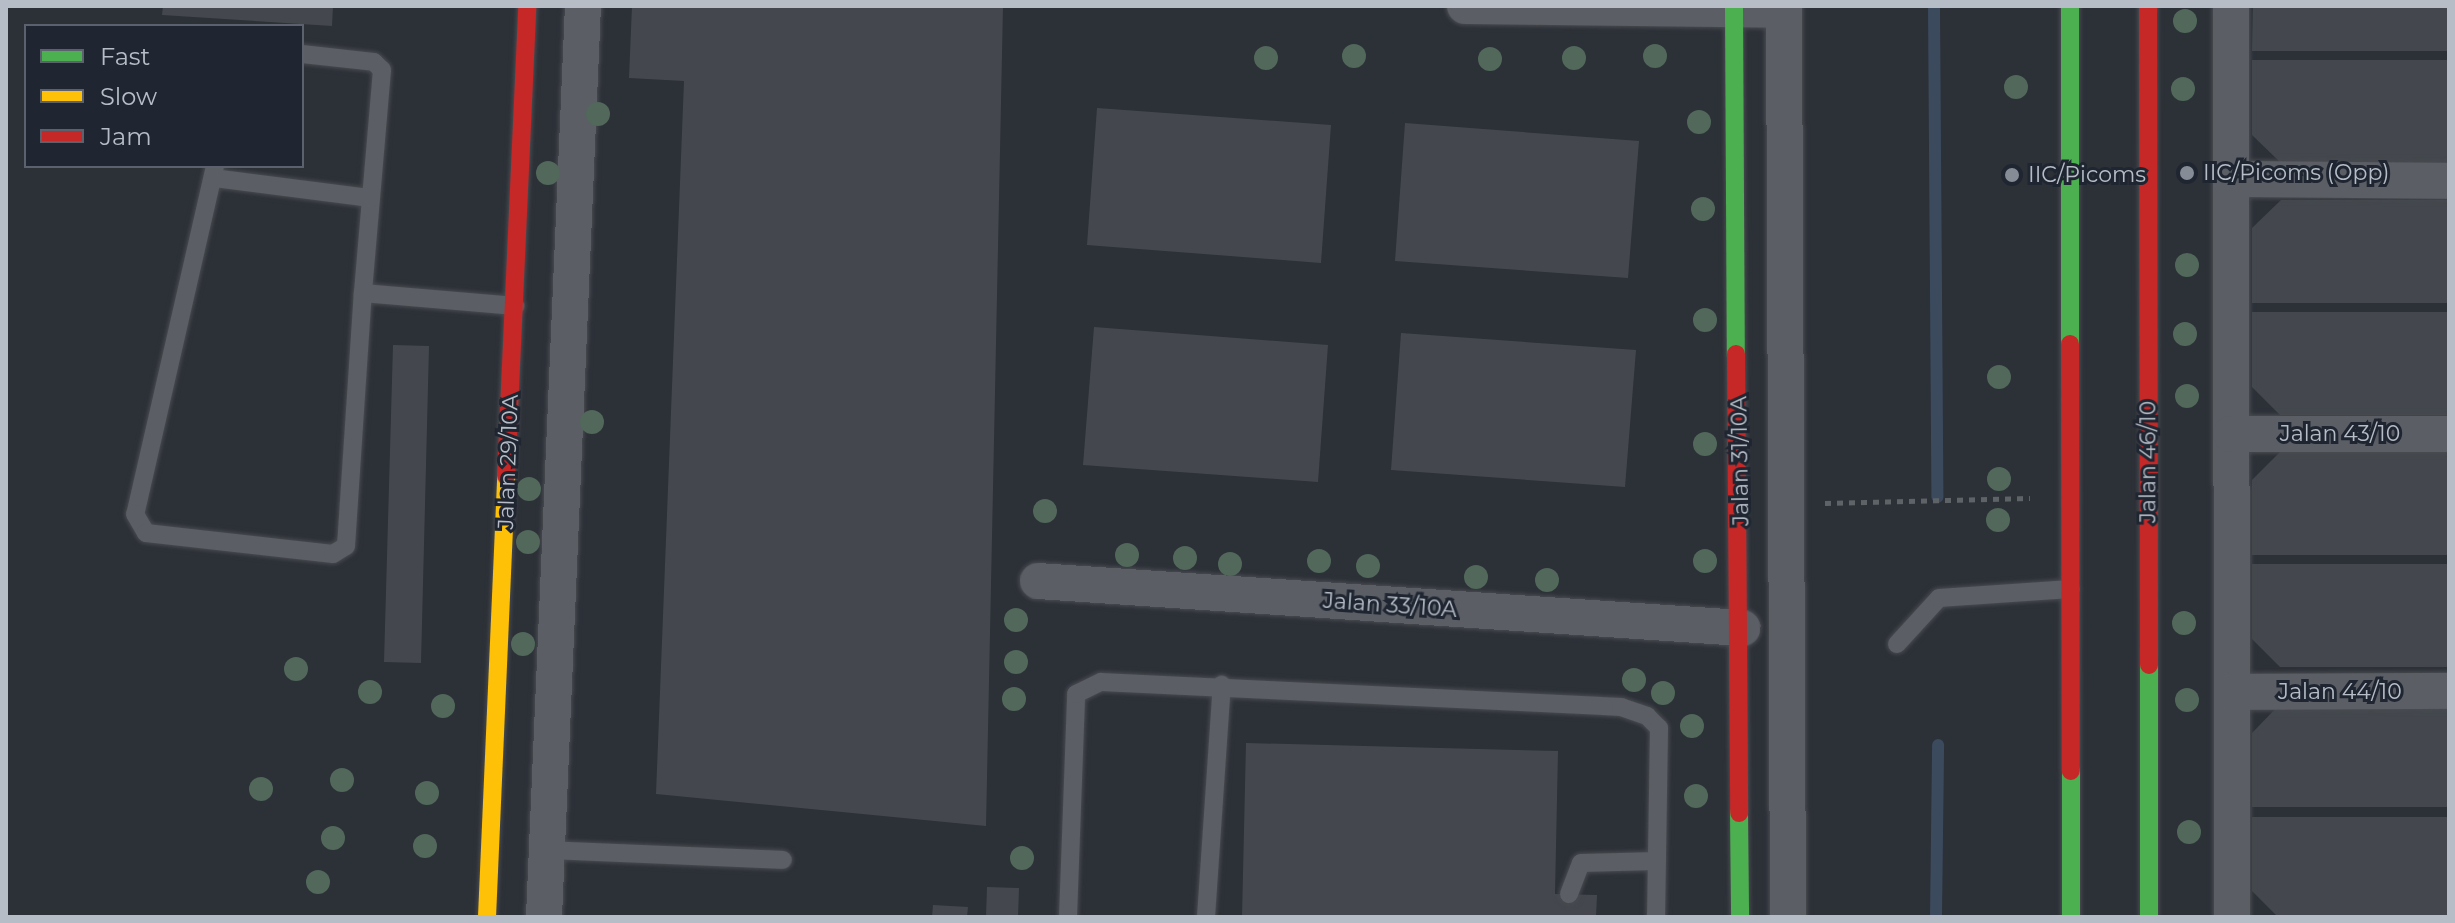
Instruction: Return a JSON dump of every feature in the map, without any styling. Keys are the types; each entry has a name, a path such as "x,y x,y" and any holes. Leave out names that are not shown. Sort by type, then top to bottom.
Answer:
{"main road":[{"name":"Jalan 29/10A","path":"487,917 527,6"},
{"path":"2070,6 2071,917"},
{"name":"Jalan 46/10","path":"2148,6 2149,917"},
{"name":"Jalan 31/10A","path":"1734,7 1742,628 1740,917"}],"street":[{"path":"544,917 583,6"},
{"path":"1465,6 1784,8"},
{"path":"2231,6 2232,917"},
{"name":"Jalan 31/10A","path":"1784,8 1788,917"},
{"path":"2231,179 2449,181"},
{"name":"Jalan 43/10","path":"2231,434 2449,434"},
{"name":"Jalan 33/10A","path":"1038,581 1742,628"},
{"name":"Jalan 44/10","path":"2232,692 2449,691"}],"lane":[{"path":"304,54 379,64 370,198 363,293 346,546 333,554 146,533 135,514 214,172 370,198"},
{"path":"363,293 515,306"},
{"path":"1897,644 1939,598 2071,589"},
{"path":"1068,917 1076,694 1101,682 1222,685 1621,707 1647,716 1659,728 1656,917"},
{"path":"1206,917 1222,685"},
{"path":"547,850 783,860"},
{"path":"1569,894 1581,863 1657,861"}],"path":[{"path":"1784,504 2070,497"}],"building":[{"path":"163,6 333,6 332,26 162,15"},
{"path":"632,6 1003,6 986,826 656,794 684,81 629,78"},
{"path":"2253,6 2449,6 2449,51 2252,51"},
{"path":"2252,60 2449,60 2449,163 2281,163 2252,135"},
{"path":"1097,108 1331,125 1321,263 1087,245"},
{"path":"1405,123 1639,141 1628,278 1395,261"},
{"path":"2281,200 2449,200 2449,303 2252,303 2252,228"},
{"path":"2252,312 2449,312 2449,415 2280,415 2252,387"},
{"path":"1094,327 1328,345 1318,482 1083,465"},
{"path":"1401,333 1636,350 1625,487 1391,470"},
{"path":"393,345 429,346 421,663 384,662"},
{"path":"2280,452 2449,452 2449,555 2252,555 2252,480"},
{"path":"2252,564 2449,564 2449,667 2280,667 2252,639"},
{"path":"2280,704 2449,704 2449,807 2252,807 2252,733"},
{"path":"1246,743 1558,751 1555,894 1597,895 1596,917 1242,917"},
{"path":"2252,817 2449,817 2449,917 2278,917 2252,891"},
{"path":"987,887 1019,888 1018,917 986,917"},
{"path":"933,905 968,907 967,917 932,917"}],"waterway":[{"path":"1934,6 1937,497"},
{"path":"1936,917 1938,745"}],"traffic: fast":[{"path":"1734,6 1736,354"},
{"path":"2070,6 2070,344"},
{"path":"2149,665 2149,917"},
{"path":"2071,771 2071,917"},
{"path":"1739,813 1740,917"}],"traffic: slow":[{"path":"487,917 506,476"}],"traffic: jam":[{"path":"506,476 527,6"},
{"path":"2148,6 2149,665"},
{"path":"2070,344 2071,771"},
{"path":"1736,354 1739,813"}],"place":[{"name":"IIC/Picoms (Opp)","path":"2187,173"},
{"name":"IIC/Picoms","path":"2012,175"}]}
